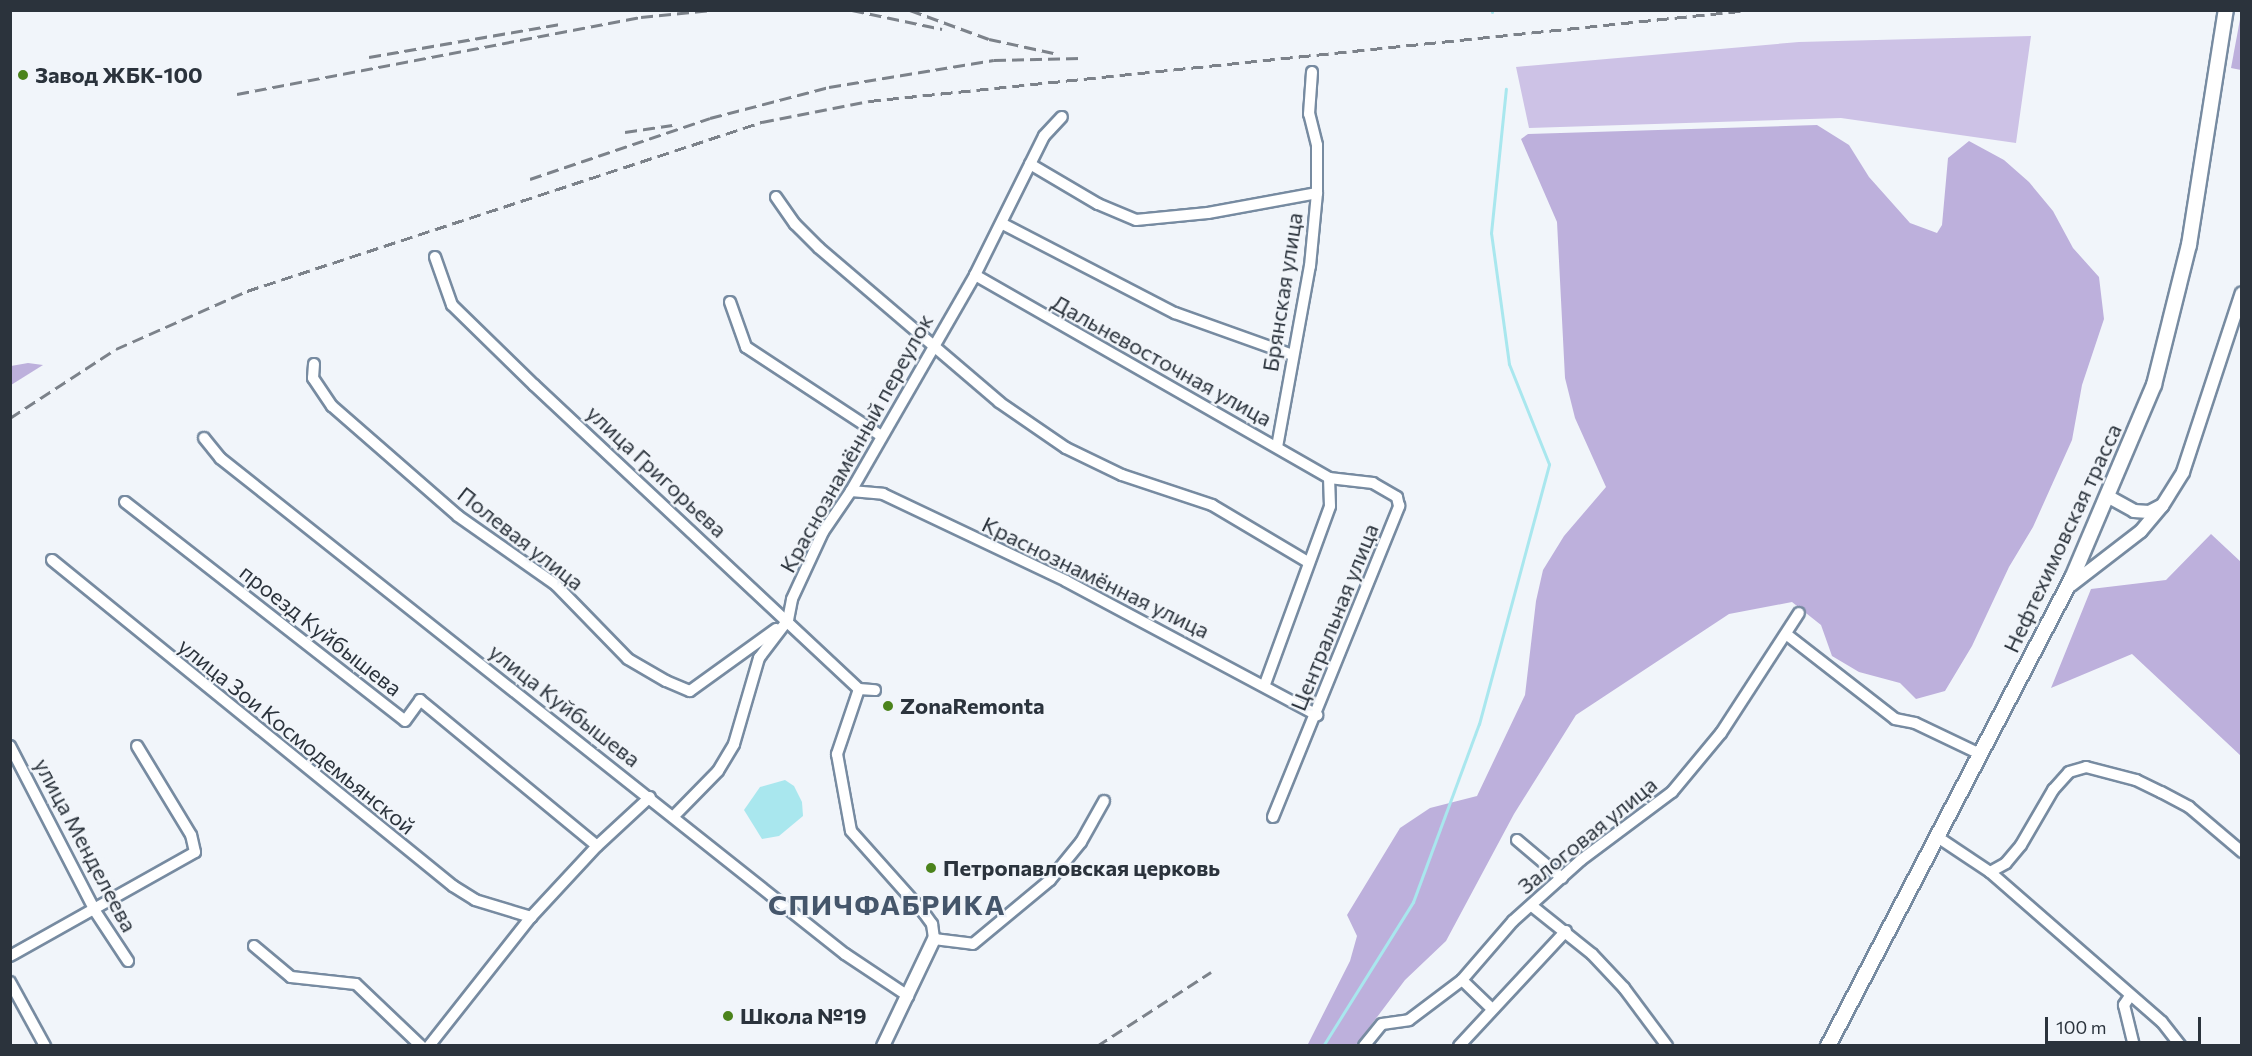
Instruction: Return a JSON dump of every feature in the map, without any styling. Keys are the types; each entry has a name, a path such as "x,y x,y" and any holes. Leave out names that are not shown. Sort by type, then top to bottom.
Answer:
{"main road":[{"name":"Нефтехимовская трасса","path":"1828,1046 2063,594 2109,497 2154,385 2174,316 2189,245 2226,10"}],"street":[{"name":"Брянская улица","path":"1278,447 1292,356 1310,266 1317,193 1317,145 1309,114 1312,72"},
{"name":"Краснознамённый переулок","path":"673,817 718,771 734,744 759,658 788,620 792,599 823,532 851,491 880,435 975,275 1003,224 1044,136 1062,117"},
{"path":"1030,165 1098,204 1136,220 1208,213 1317,193"},
{"path":"776,196 795,224 819,248 934,344 999,402 1066,448 1122,476 1212,505 1308,562"},
{"path":"1003,224 1175,313 1292,356"},
{"name":"улица Григорьева","path":"435,257 452,305 859,689"},
{"name":"Дальневосточная улица","path":"975,275 1329,478"},
{"path":"2063,594 2080,574 2141,531 2162,506 2183,472 2241,293"},
{"path":"730,302 746,347 880,435"},
{"name":"Полевая улица","path":"314,364 313,378 332,406 458,516 556,585 628,659 666,681 690,691 788,620"},
{"name":"улица Куйбышева","path":"204,438 220,458 845,954 908,996"},
{"path":"1264,684 1330,506 1329,478"},
{"name":"Центральная улица","path":"1273,817 1317,715 1399,506 1397,497 1373,483 1329,478"},
{"name":"Краснознамённая улица","path":"851,491 883,494 1066,581 1264,684 1317,715"},
{"path":"2109,497 2134,511 2150,512 2162,506"},
{"name":"проезд Куйбышева","path":"125,502 405,721 420,700 597,846"},
{"name":"улица Зои Космодемьянской","path":"52,560 453,886 475,900 531,917"},
{"name":"Залоговая улица","path":"1364,1046 1382,1024 1408,1020 1462,980 1482,952 1562,878 1672,792 1721,733 1799,613"},
{"path":"1786,634 1895,719 1915,723 1980,754"},
{"path":"875,690 859,689 837,754 851,831 924,913 932,924 934,939 883,1046"},
{"name":"улица Менделеева","path":"10,746 95,911 128,961"},
{"path":"10,956 95,911 195,852 191,835 137,746"},
{"path":"1990,872 2006,863 2021,845 2053,790 2069,772 2086,767 2118,774 2161,792 2189,807 2241,852"},
{"path":"429,1046 531,917 597,846 650,797"},
{"path":"934,939 973,944 1050,880 1081,842 1104,801"},
{"path":"1936,836 1990,872 2162,1022 2181,1046"},
{"path":"1517,840 1562,878"},
{"path":"1532,906 1566,931 1624,988 1666,1046"},
{"path":"1459,1046 1566,931"},
{"path":"255,946 291,976 356,984 421,1046"},
{"path":"1462,980 1492,1009"},
{"path":"10,982 45,1046"},
{"path":"2130,996 2124,1005 2134,1046"}],"shaded area":[{"path":"2241,14 2241,70 2231,68"},
{"path":"2031,36 2016,143 1841,118 1529,128 1516,67 1799,42"},
{"path":"1817,125 1849,145 1869,177 1910,223 1937,233 1942,225 1948,158 1969,141 2004,160 2029,182 2053,211 2073,248 2099,277 2104,319 2082,385 2072,440 2033,527 2009,567 1972,646 1945,691 1916,699 1900,683 1859,672 1832,656 1821,625 1792,602 1729,614 1576,715 1514,814 1446,941 1405,980 1356,1045 1307,1046 1350,961 1357,936 1347,915 1400,828 1430,808 1477,796 1525,695 1536,601 1543,570 1564,536 1606,487 1575,418 1565,378 1557,222 1521,139 1528,134"},
{"path":"28,363 43,365 11,385 11,366"},
{"path":"2211,534 2241,562 2241,756 2132,654 2051,688 2091,589 2166,580"}],"water":[{"path":"785,780 794,786 802,802 803,816 779,836 762,839 744,810 760,787"}],"waterway":[{"path":"1323,1046 1413,902 1479,724 1549,464 1509,364 1491,233 1506,89"}],"railway":[{"path":"237,94 641,17 712,10"},
{"path":"852,10 942,29"},
{"path":"910,10 989,39 1053,53"},
{"path":"10,418 116,349 247,291 762,122 869,101 1750,10"},
{"path":"369,57 560,24"},
{"path":"530,179 710,118 829,87 994,60 1081,58"},
{"path":"625,132 672,125"},
{"path":"1097,1046 1211,972"}],"place":[{"name":"Завод ЖБК-100","path":"23,75"},
{"name":"ZonaRemonta","path":"888,706"},
{"name":"Петропавловская церковь","path":"931,868"},
{"name":"Школа №19","path":"728,1016"}],"district":[{"name":"СПИЧФАБРИКА","path":"887,904"}]}
